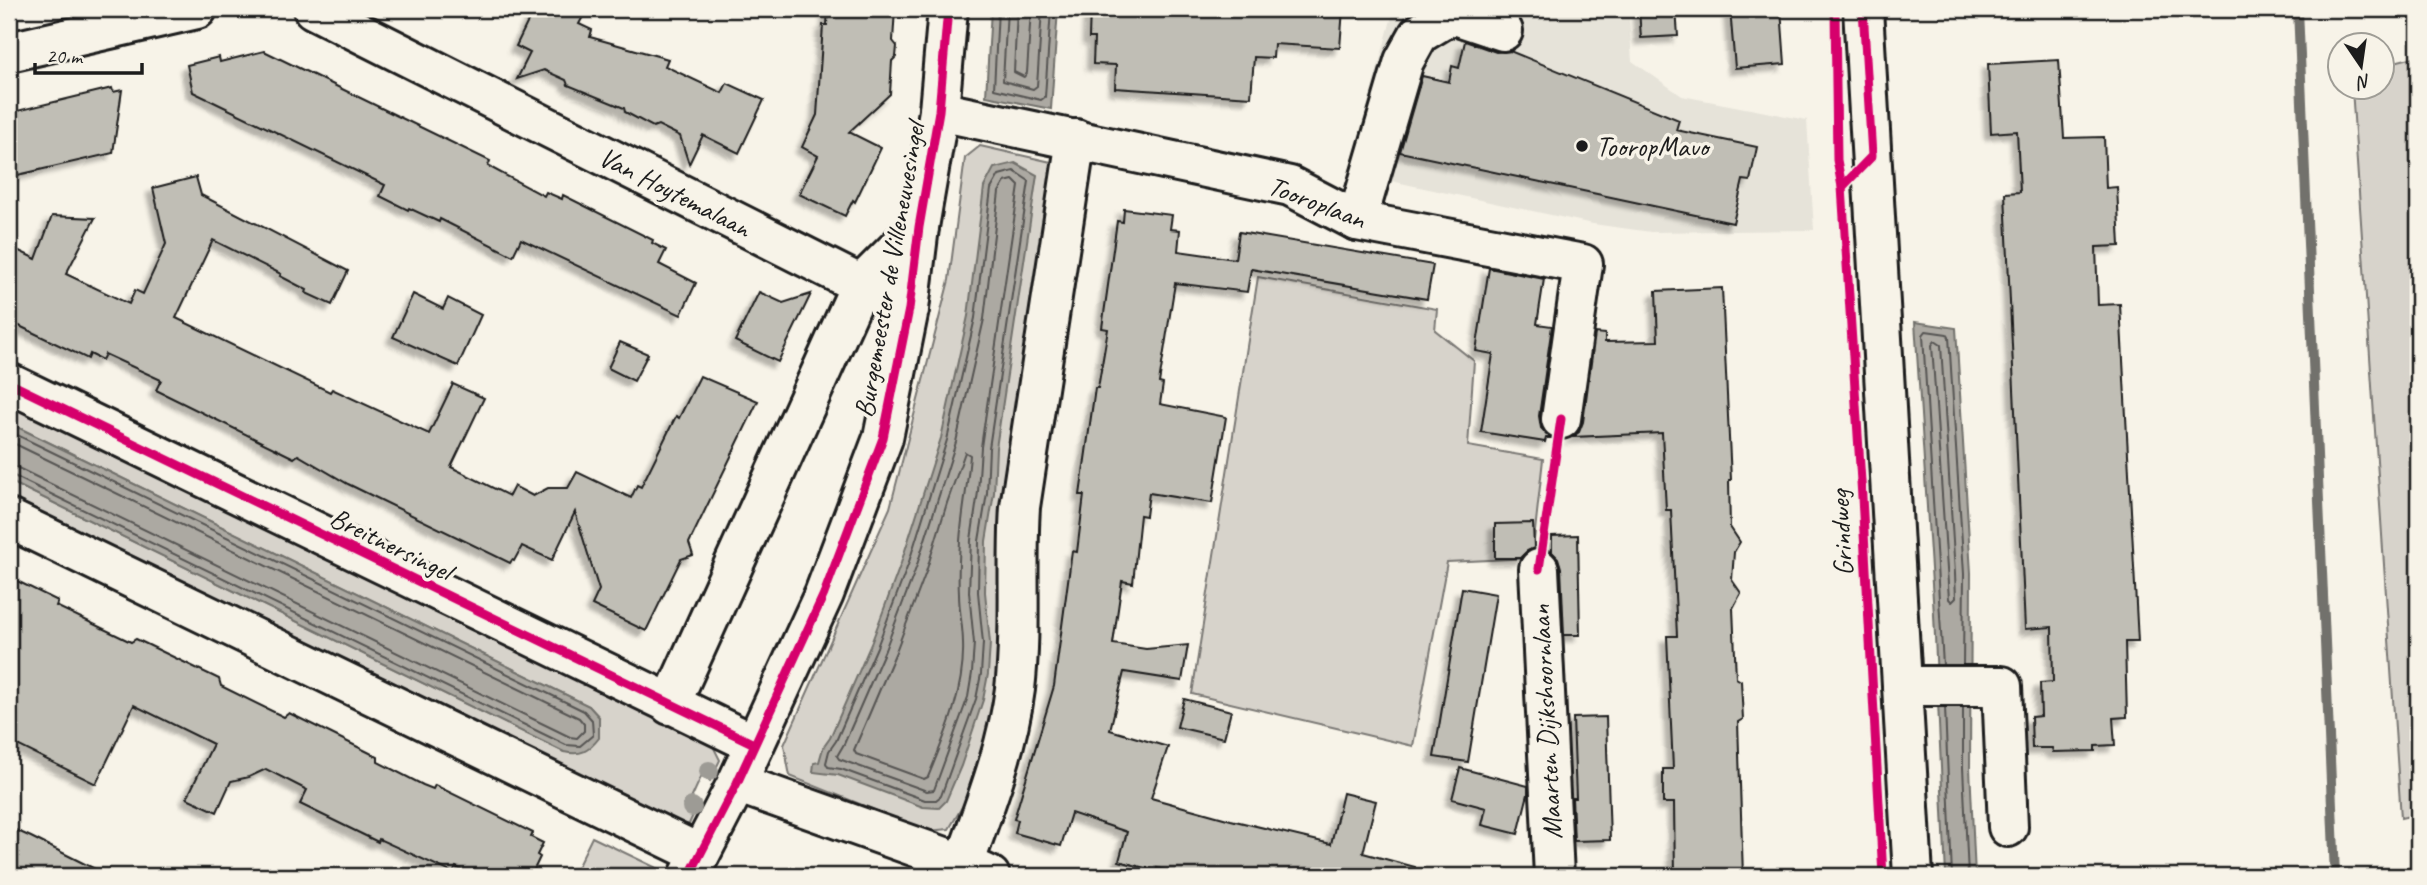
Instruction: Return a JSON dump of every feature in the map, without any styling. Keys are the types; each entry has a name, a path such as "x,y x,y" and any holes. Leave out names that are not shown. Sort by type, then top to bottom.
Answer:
{"street":[{"path":"9,52 197,9"},
{"name":"Van Hoytemalaan","path":"313,9 909,309"},
{"name":"Burgemeester de Villeneuvesingel","path":"694,865 737,783 824,594 883,438 909,309 919,227 939,111 948,9"},
{"name":"Grindweg","path":"1863,9 1916,686 1913,876"},
{"path":"1357,221 1404,61 1419,34 1452,14 1503,31"},
{"name":"Tooroplaan","path":"939,111 1290,186 1357,221 1583,264 1561,419"},
{"path":"737,783 977,870 1015,692 1020,507 1065,136"},
{"name":"Burgemeester de Villeneuvesingel","path":"670,705 860,286 919,227"},
{"name":"Breitnersingel","path":"9,383 754,744"},
{"path":"9,519 694,865"},
{"name":"Maarten Dijkshoornlaan","path":"1539,569 1554,876"},
{"path":"1916,686 2002,686 2008,827"}],"shaded area":[{"name":"TooropMavo","path":"1394,9 1628,9 1632,61 1682,96 1807,120 1814,230 1651,232 1593,224 1349,172"},
{"path":"2418,56 2418,814 2401,818 2353,102 2396,102 2396,62"},
{"path":"980,146 1051,162 1057,171 998,697 965,802 949,829 927,831 790,776 784,745 890,508 949,280 965,158"},
{"path":"1258,277 1437,309 1435,330 1474,361 1468,446 1543,459 1532,558 1447,562 1413,746 1192,694"},
{"path":"9,396 712,744 720,760 710,781 701,777 691,799 699,802 689,824 678,826 9,506 9,481 564,752 599,717 589,706 9,423"},
{"path":"592,837 669,874 573,876"}],"water":[{"path":"991,9 1058,9 1051,109 986,96"},
{"path":"1015,163 1037,175 996,448 994,493 986,541 985,592 990,643 988,674 983,700 946,801 939,808 923,807 838,775 813,772 814,763 819,762 871,644 901,563 941,438 968,316 984,187 994,168"},
{"path":"1915,322 1956,328 1971,573 1970,767 1975,876 1946,876 1934,615"},
{"path":"9,423 589,706 599,717 599,738 584,751 564,752 9,481"}],"building":[{"path":"534,9 587,9 579,24 592,30 590,37 668,59 665,66 722,93 727,83 764,100 739,153 703,135 689,164 680,136 658,125 653,127 625,112 624,108 568,85 566,80 544,70 517,79 530,53 516,46"},
{"path":"828,9 895,9 893,41 897,46 896,57 892,61 890,94 849,132 881,148 855,202 853,200 845,216 799,194 818,156 802,147 817,115 823,25 827,25"},
{"path":"1090,9 1343,9 1340,48 1274,44 1273,58 1254,57 1251,97 1115,88 1116,65 1093,64 1094,38 1089,38"},
{"path":"1639,9 1676,9 1678,36 1641,38"},
{"path":"1730,9 1781,9 1785,64 1735,68"},
{"path":"1465,41 1496,52 1510,51 1679,120 1676,130 1757,147 1750,181 1743,180 1733,223 1400,152 1422,76 1449,82 1452,66 1459,68"},
{"path":"264,51 490,161 488,166 544,196 546,192 562,199 563,195 653,240 652,243 666,250 659,264 696,283 681,315 521,239 513,256 440,219 439,222 409,208 408,210 380,196 385,185 193,92 187,65 219,57 220,62"},
{"path":"2059,60 2064,138 2104,137 2106,188 2117,187 2120,246 2096,247 2098,305 2120,304 2138,642 2125,642 2127,717 2113,718 2115,745 2095,746 2095,751 2053,752 2052,748 2032,748 2031,717 2041,716 2040,683 2053,682 2052,627 2025,629 2005,193 2020,192 2017,131 1991,133 1988,64"},
{"path":"112,88 113,92 122,90 113,153 9,177 9,113"},
{"path":"196,177 201,195 348,271 332,305 306,293 307,290 280,276 281,274 213,240 176,318 330,392 332,389 429,434 453,384 484,398 451,467 509,496 514,486 533,496 548,488 568,488 577,472 631,498 637,485 641,487 676,416 679,418 700,376 758,401 689,543 693,555 681,559 646,631 592,605 599,590 575,512 552,560 522,546 514,561 510,563 348,484 298,455 294,458 156,390 161,380 105,354 102,360 90,354 88,359 9,321 9,246 36,259 52,216 95,218 66,274 129,304 135,290 143,294 166,244 153,188"},
{"path":"1124,209 1172,215 1170,229 1180,230 1178,251 1235,259 1239,232 1433,265 1427,299 1251,269 1247,292 1175,283 1159,383 1163,384 1160,404 1226,417 1212,503 1149,493 1146,516 1140,515 1133,583 1122,581 1113,644 1146,649 1188,645 1182,681 1124,672 1110,730 1168,747 1151,798 1231,820 1331,844 1343,793 1376,801 1363,853 1415,867 1414,876 1188,876 1157,868 1156,871 1119,861 1127,832 1071,813 1061,846 1015,833 1018,820 1014,819 1054,686 1072,551 1077,552 1084,495 1080,495 1095,388 1098,388 1108,329 1102,328 1117,221 1123,222"},
{"path":"1489,268 1544,279 1537,324 1552,326 1539,416 1541,428 1551,438 1546,438 1545,442 1481,432 1493,354 1476,351"},
{"path":"1722,288 1731,480 1730,527 1740,542 1734,552 1732,580 1741,593 1733,608 1736,678 1741,681 1743,719 1738,722 1743,876 1675,876 1674,803 1663,803 1663,769 1673,769 1667,636 1677,636 1671,510 1666,510 1662,433 1572,437 1579,432 1583,422 1595,333 1605,334 1605,342 1658,341 1656,291"},
{"path":"759,292 783,303 811,294 778,362 735,341"},
{"path":"413,294 443,309 448,298 481,315 458,366 393,337"},
{"path":"620,342 648,354 634,381 608,368"},
{"path":"1533,523 1534,548 1520,558 1495,558 1495,524"},
{"path":"1578,535 1580,635 1564,635 1561,568 1558,558 1552,552 1552,536"},
{"path":"9,577 58,601 56,606 131,642 136,639 219,679 221,686 284,717 289,713 378,757 378,762 423,785 433,789 435,785 533,833 531,837 543,843 531,876 475,876 456,867 453,873 379,839 378,842 300,804 307,790 266,769 231,781 217,812 187,798 213,744 134,705 96,784 9,741"},
{"path":"1462,588 1496,594 1468,762 1434,757"},
{"path":"1184,699 1231,711 1224,738 1177,727"},
{"path":"1606,717 1610,840 1574,841 1572,798 1576,798 1573,718"},
{"path":"1460,768 1528,786 1518,834 1482,825 1486,808 1452,799"},
{"path":"9,827 31,837 109,876 9,876"}],"waterway":[{"path":"2298,9 2335,876"}],"cycle path":[{"path":"689,876 737,783 824,594 883,438 909,309 919,227 939,111 948,9"},
{"path":"1835,9 1837,160 1842,187 1862,497 1883,876"},
{"path":"1842,187 1872,156 1863,9"},
{"path":"9,383 754,744"},
{"path":"1539,569 1561,419"}],"place":[{"name":"TooropMavo","path":"1582,146"}]}
